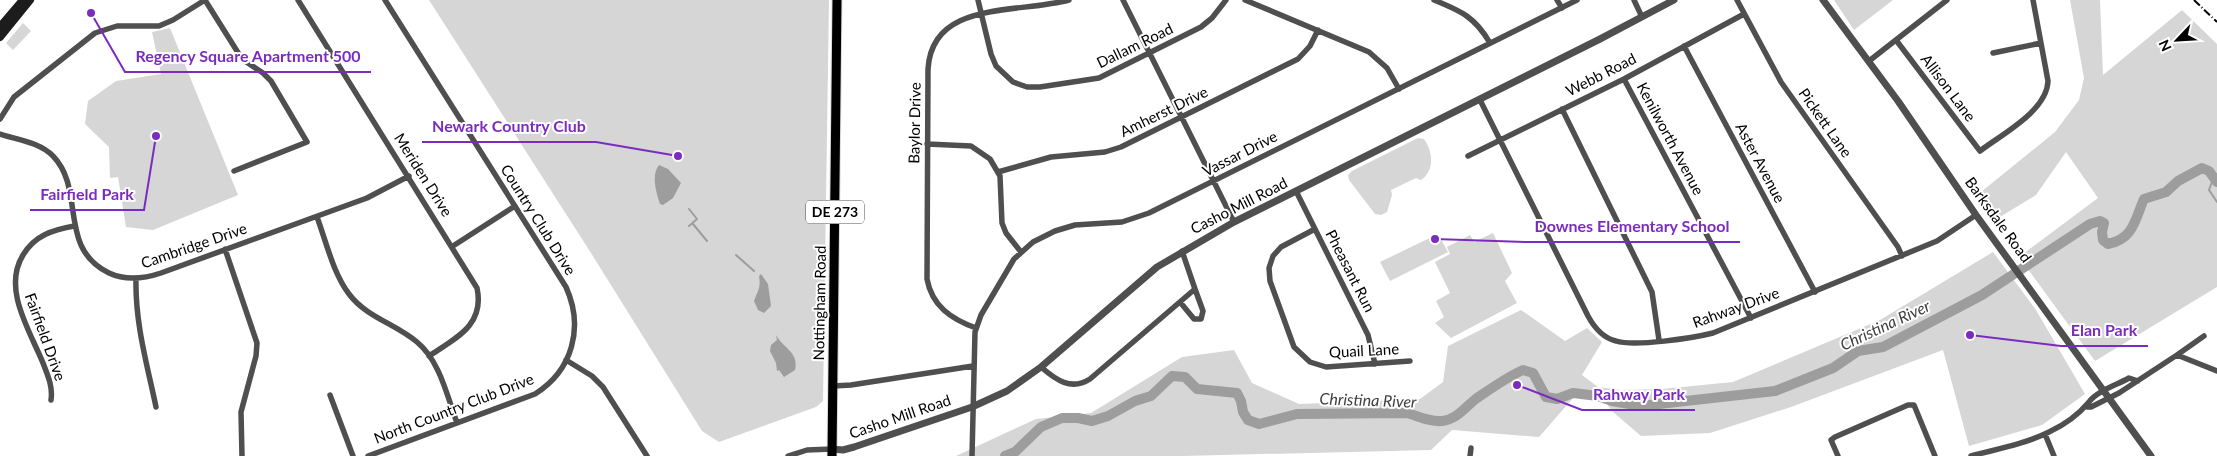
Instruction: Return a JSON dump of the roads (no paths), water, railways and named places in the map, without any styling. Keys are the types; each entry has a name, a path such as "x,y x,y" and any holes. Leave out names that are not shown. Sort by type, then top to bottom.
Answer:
{"main road":[{"path":"0,27 23,0"},
{"path":"0,37 30,0"},
{"name":"Nottingham Road","path":"832,452 837,0"}],"street":[{"path":"0,119 14,97 95,33 118,26 159,26 205,0 242,58 258,68 271,81 307,142 234,171"},
{"name":"Meriden Drive","path":"298,0 475,281 478,294 478,308 473,321 467,329 429,356"},
{"name":"Country Club Drive","path":"385,0 561,279 572,302 575,333 573,345 566,360"},
{"name":"Dallam Road","path":"978,0 993,60 1007,78 1020,85 1040,87 1091,80 1114,72 1201,27 1212,18 1226,0"},
{"name":"Baylor Drive","path":"976,328 956,320 945,312 934,300 928,287 926,263 928,68 933,43 941,30 952,21 965,15 981,11 1033,7 1069,0"},
{"path":"1123,0 1234,222"},
{"path":"1245,0 1369,52 1387,68 1399,89"},
{"path":"1434,0 1468,16 1479,26 1490,43"},
{"path":"1557,0 1562,8"},
{"name":"Vassar Drive","path":"972,456 973,366 976,328 1010,266 1021,252 1039,238 1055,230 1075,225 1131,220 1154,211 1577,0"},
{"path":"1634,0 1642,17"},
{"name":"Casho Mill Road","path":"832,452 850,448 972,407 1007,391 1040,367 1151,271 1182,251 1234,222 1480,100 1674,0"},
{"name":"Pickett Lane","path":"1737,0 1781,82 1898,247 1902,256"},
{"name":"Barksdale Road","path":"1823,0 2151,456"},
{"path":"1868,61 1947,0"},
{"path":"1993,52 2041,43 2033,0"},
{"name":"Webb Road","path":"1468,156 1624,79 1744,14"},
{"name":"Amherst Drive","path":"998,172 1051,157 1113,150 1298,59 1310,46 1318,30"},
{"name":"Allison Lane","path":"1896,40 1980,151 2037,108 2044,98 2048,81 2041,43"},
{"name":"Aster Avenue","path":"1684,46 1815,292"},
{"name":"Kenilworth Avenue","path":"1624,79 1750,318"},
{"name":"Rahway Drive","path":"1480,100 1593,324 1604,335 1616,341 1631,343 1703,336 1815,292 1945,237 1976,215"},
{"path":"1562,109 1652,292 1655,301 1659,340"},
{"name":"Cambridge Drive","path":"0,134 36,145 53,156 66,179 74,226 80,244 93,262 113,275 136,279 153,276 316,217 376,194 408,176"},
{"path":"927,144 960,144 975,148 990,158 1001,181 1002,223 1006,233 1021,252"},
{"name":"Pheasant Run","path":"1296,191 1368,335 1374,364"},
{"path":"452,246 515,206"},
{"path":"316,217 340,278 349,294 370,313 416,341 429,356 439,376 457,423"},
{"name":"Fairfield Drive","path":"51,400 50,381 17,299 15,277 21,258 34,241 52,230 74,226"},
{"name":"Quail Lane","path":"1316,229 1281,247 1273,256 1269,268 1270,281 1291,341 1304,358 1318,365 1336,367 1410,362"},
{"path":"225,249 257,343 256,356 241,412 242,456"},
{"path":"1180,302 1194,319 1202,319 1203,311 1182,251"},
{"path":"136,279 138,325 156,407"},
{"path":"1040,367 1065,384 1072,385 1085,382 1195,289"},
{"path":"1971,456 2045,434 2059,427 2087,407 2091,407 2108,398 2138,380 2204,336"},
{"path":"2176,355 2217,371"},
{"path":"566,360 586,371 603,387 647,456"},
{"name":"North Country Club Drive","path":"368,456 535,394 554,379 566,360"},
{"path":"833,386 851,385 973,366"},
{"path":"2087,407 2088,402 2129,378 2138,380"},
{"path":"330,395 354,456"},
{"path":"1838,456 1832,440 1835,436 1903,406 1914,405 1935,456"},
{"path":"2045,434 2054,456"},
{"path":"1470,456 1471,448"},
{"path":"788,456 807,450 832,452"}],"waterway":[{"name":"Christina River","path":"1005,456 1015,452 1041,427 1062,418 1078,418 1092,421 1108,416 1135,401 1151,396 1172,376 1185,377 1197,389 1237,393 1243,412 1248,420 1259,424 1297,414 1408,413 1433,421 1447,420 1457,415 1477,398 1523,370 1533,373 1546,397 1557,399 1573,393 1598,396 1612,401 1641,406 1775,391 1833,368 1858,351 1883,347 1982,295 2090,224 2100,221 2104,223 2103,240 2108,244 2123,238 2136,221 2144,199 2166,192 2178,181 2202,168 2209,171 2217,182"},
{"name":"Christina River","path":"2213,179 2209,190 2217,202"},
{"path":"689,209 697,219 689,226"},
{"path":"693,224 707,241"},
{"path":"736,255 754,271"}],"railway":[{"path":"2194,0 2217,22"}],"place":[{"name":"Regency Square Apartment 500","path":"91,13"},
{"name":"Fairfield Park","path":"156,136"},
{"name":"Newark Country Club","path":"678,156"},
{"name":"Downes Elementary School","path":"1435,239"},
{"name":"Elan Park","path":"1970,335"},
{"name":"Rahway Park","path":"1517,385"}]}
